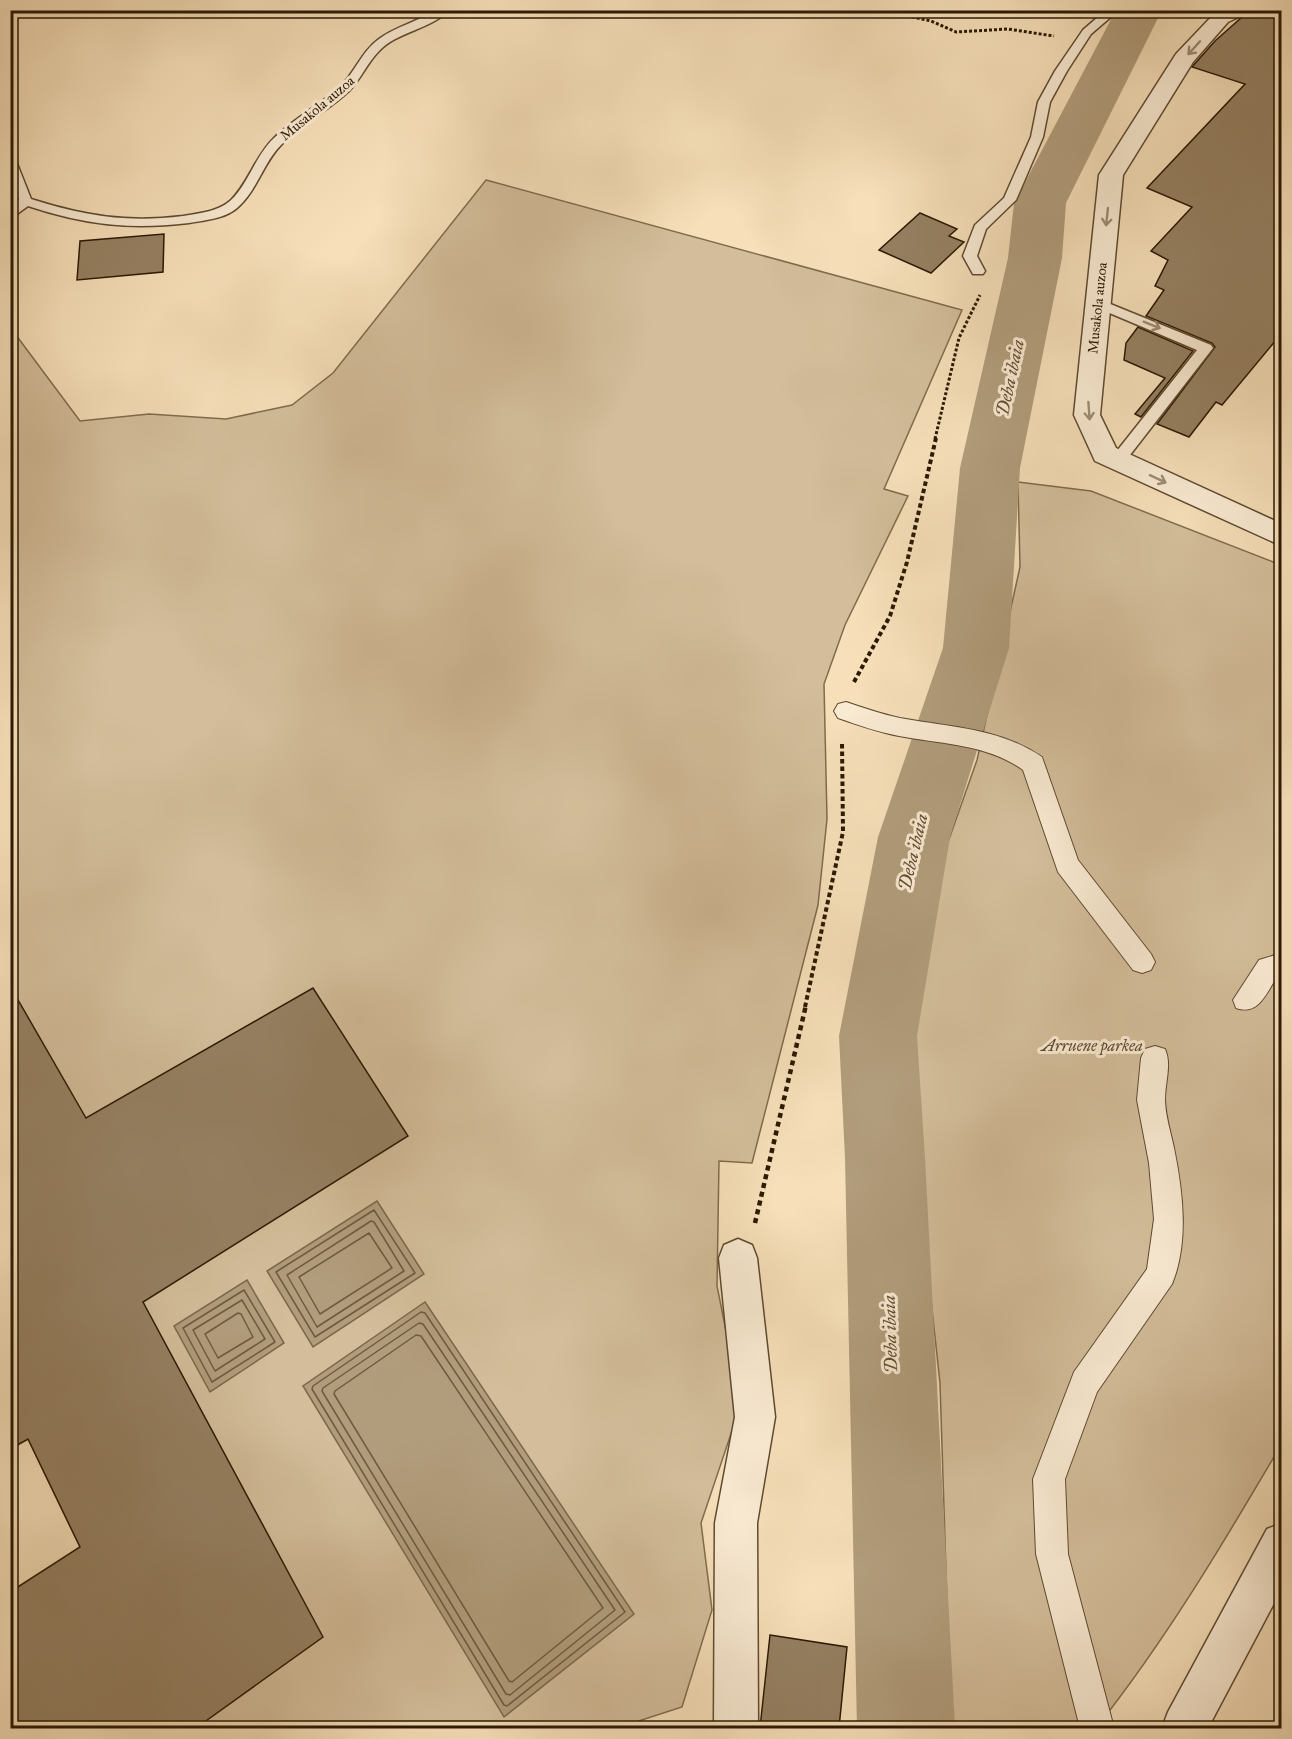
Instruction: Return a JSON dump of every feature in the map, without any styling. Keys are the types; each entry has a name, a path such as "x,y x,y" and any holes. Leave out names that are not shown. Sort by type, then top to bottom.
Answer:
{"street":[{"name":"Musakola auzoa","path":"1238,10 1221,18 1184,59 1111,175 1087,415 1105,454 1281,536"},
{"path":"846,711 881,723 995,745 1024,756 1033,764 1067,865 1142,962"},
{"path":"1246,1000 1268,968 1281,963"},
{"path":"1097,1728 1052,1554 1049,1479 1085,1383 1161,1274 1169,1219 1163,1163 1151,1100 1155,1058"},
{"path":"736,1728 736,1523 755,1417 738,1258"},
{"path":"1184,1728 1281,1545"}],"lane":[{"name":"Musakola auzoa","path":"26,201 80,219 122,225 158,224 210,216 230,207 249,186 266,154 297,122 354,80 375,47 392,34 419,25 444,10"},
{"path":"978,271 970,256 980,228 1010,200 1037,137 1044,102 1079,42 1087,32 1114,10"},
{"path":"10,162 26,201 10,215"},
{"path":"1098,303 1206,348 1118,460"}],"path":[{"path":"907,10 908,16 931,21 956,32 1028,31 1079,42"},
{"path":"738,1258 752,1235 827,914 843,832 842,726 852,685 890,616 907,562 959,338 981,293 978,271"}],"green space":[{"path":"486,180 962,310 884,489 908,496 845,625 824,684 827,819 818,905 752,1163 719,1161 717,1286 729,1346 738,1413 701,1523 712,1610 682,1707 617,1728 11,1728 11,1593 80,1547 28,1439 11,1449 10,327 80,421 149,414 226,419 292,405 333,373"},
{"name":"Arruene parkea","path":"1018,482 1091,491 1281,565 1281,1445 1216,1554 1170,1625 1122,1695 1096,1728 951,1728 940,1383 915,1151 898,1036 935,879 977,760 1020,567"}],"water":[{"path":"377,1201 424,1274 313,1347 267,1271"},
{"path":"247,1280 284,1343 210,1392 174,1326"},
{"path":"425,1302 634,1614 504,1717 303,1386"}],"building":[{"path":"1250,10 1281,10 1281,334 1222,405 1216,402 1189,437 1157,424 1215,347 1212,343 1146,316 1164,290 1155,286 1168,260 1151,251 1192,207 1147,188 1245,84 1192,67 1215,41"},
{"path":"920,213 957,229 949,236 964,242 931,273 879,250"},
{"path":"164,234 163,272 77,280 80,241"},
{"path":"1138,327 1193,351 1141,417 1135,414 1165,378 1124,360 1126,343"},
{"path":"10,986 86,1118 313,988 408,1136 143,1302 323,1637 196,1728 10,1728 10,1592 80,1547 28,1439 10,1449"},
{"path":"770,1635 847,1647 839,1728 760,1728"}],"waterway":[{"name":"Deba ibaia","path":"906,1728 885,1158 878,1036 914,837 976,648 990,468 1035,258 1040,203 1139,10"}]}
